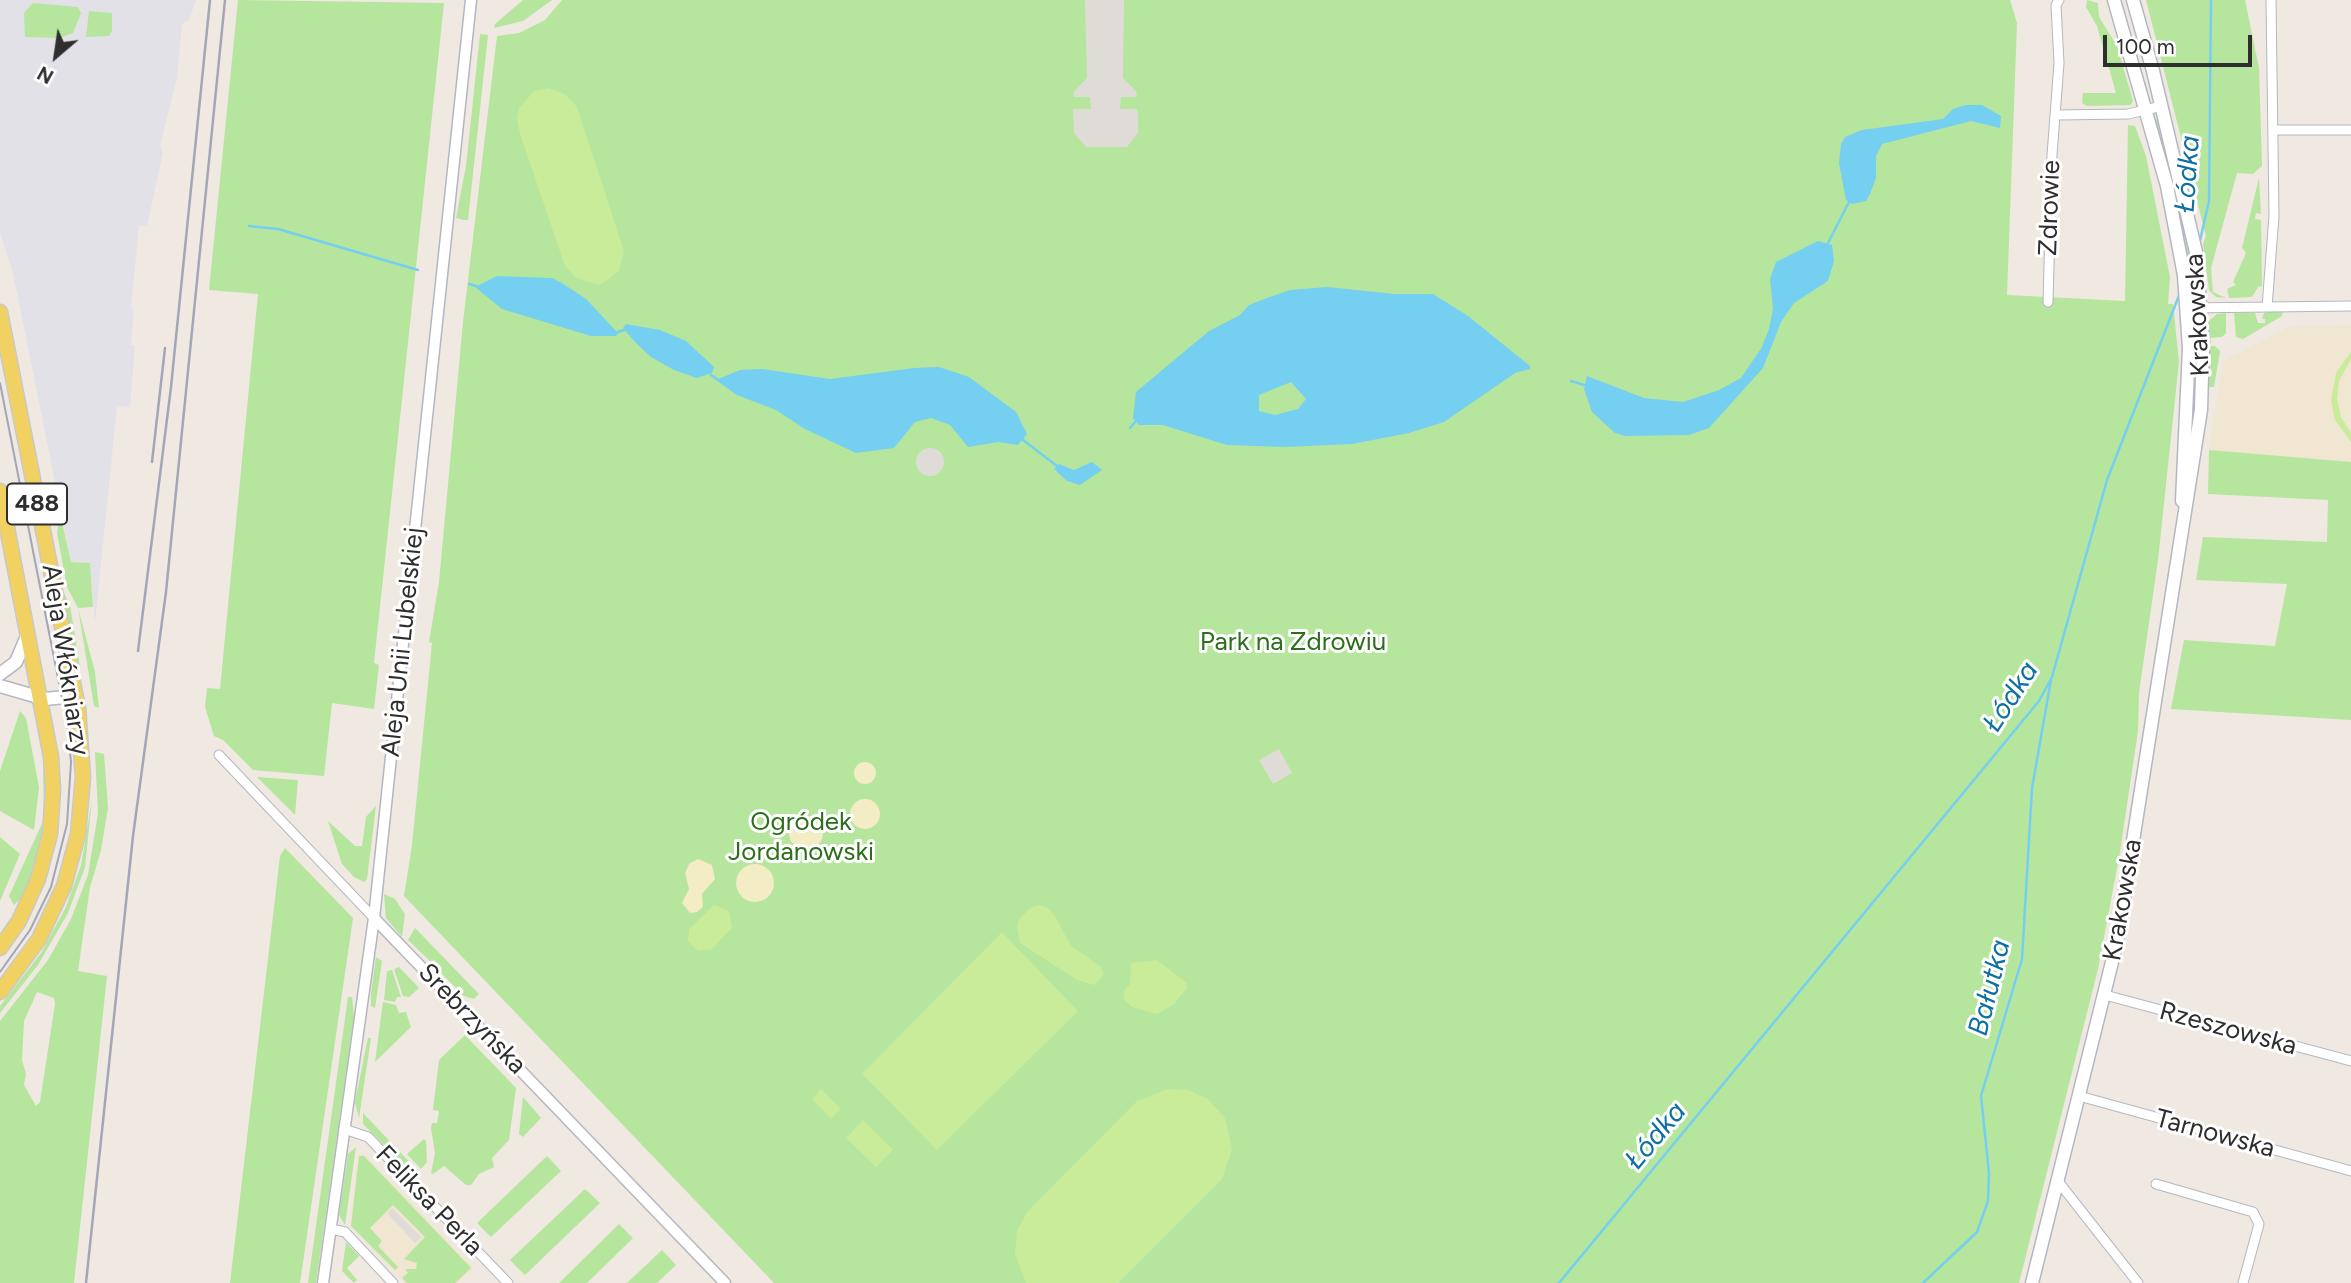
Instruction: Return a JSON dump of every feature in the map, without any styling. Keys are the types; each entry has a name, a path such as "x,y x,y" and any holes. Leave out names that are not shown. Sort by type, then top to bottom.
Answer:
{"main road":[{"name":"Krakowska","path":"2114,0 2167,186 2183,266 2189,383 2181,475 2183,510"},
{"name":"Krakowska","path":"2032,1283 2105,995 2130,869 2183,510 2192,477 2201,410 2201,308 2193,235 2133,0"},
{"name":"Aleja Włókniarzy","path":"0,312 75,696 83,777 75,852 64,886 46,926 0,992"},
{"name":"Aleja Włókniarzy","path":"0,491 52,768 51,827 32,895 0,948"},
{"path":"0,674 16,662 27,636"},
{"path":"0,686 39,698 75,696"}],"street":[{"name":"Aleja Unii Lubelskiej","path":"324,1283 374,918 471,0"},
{"name":"Zdrowie","path":"2048,302 2059,63 2056,5 2059,0"},
{"path":"2267,307 2274,216 2271,0"},
{"path":"2055,114 2122,114 2162,106"},
{"path":"2273,130 2351,130"},
{"path":"2187,303 2201,308 2351,306"},
{"name":"Srebrzyńska","path":"219,755 724,1283"},
{"name":"Rzeszowska","path":"2105,995 2351,1061"},
{"name":"Tarnowska","path":"2079,1096 2351,1171"},
{"name":"Feliksa Perla","path":"344,1129 368,1138 508,1283"},
{"path":"2057,1181 2137,1283"},
{"path":"2156,1184 2253,1212 2259,1224 2243,1283"},
{"path":"331,1229 345,1232 393,1283"}],"shaded area":[{"path":"0,0 196,0 189,20 182,24 177,78 160,146 163,152 147,226 139,226 131,308 134,309 131,345 135,346 130,407 117,406 95,622 90,563 71,562 13,273 0,233"},
{"path":"1085,0 1124,0 1123,78 1136,91 1137,97 1121,97 1120,109 1137,109 1138,114 1138,133 1127,147 1086,147 1074,133 1073,109 1091,109 1090,97 1074,97 1074,91 1087,78"},
{"path":"2351,325 2351,463 2209,450 2223,361 2289,327"},
{"path":"930,448 940,452 944,462 940,472 930,476 920,472 916,462 920,452"},
{"path":"1279,749 1292,773 1273,784 1259,760"},
{"path":"358,1154 365,1154 474,1268 459,1283 405,1283 350,1226"},
{"path":"392,1208 421,1237 415,1243 387,1213"}],"green space":[{"path":"238,0 444,3 374,663 379,665 374,709 332,703 324,776 253,770 223,740 214,736 205,707 207,688 220,689 258,294 209,290"},
{"path":"523,0 552,0 523,21 494,28 495,24"},
{"name":"Park na Zdrowiu","path":"562,0 2010,0 2017,23 2007,295 2125,301 2128,125 2135,126 2146,156 2170,277 2168,304 2173,304 2179,362 2158,560 2139,693 2138,731 2120,852 2098,969 2019,1283 774,1283 404,896 412,845 432,643 429,642 439,582 463,322 497,36 519,33 545,20"},
{"path":"2087,0 2098,3 2099,17 2117,46 2133,101 2131,105 2087,106 2082,103 2083,93 2116,93 2097,26 2086,7"},
{"path":"2146,0 2245,0 2259,68 2262,166 2253,174 2237,173 2211,268 2213,292 2226,298 2216,297 2209,290 2203,244 2206,236"},
{"path":"33,3 78,7 81,13 73,33 59,38 25,37 24,13"},
{"path":"89,11 112,13 112,31 109,36 86,37"},
{"path":"480,34 488,35 468,220 464,220 456,218 466,166"},
{"path":"549,88 566,95 577,107 624,251 619,271 600,285 576,278 565,266 521,137 517,120 519,108 534,91"},
{"path":"2154,117 2170,161 2186,230 2195,296 2192,294 2177,203"},
{"path":"2259,178 2261,214 2256,213 2255,219 2261,220 2262,286 2258,287 2252,297 2229,298 2227,289 2236,285 2233,282 2246,253 2242,248"},
{"path":"2283,310 2282,316 2243,339 2236,337 2234,313 2255,313 2258,323 2265,323 2265,319 2262,319 2264,313"},
{"path":"2226,313 2226,333 2222,337 2208,338 2209,321 2217,314"},
{"path":"2208,346 2215,346 2220,351 2214,387 2209,387"},
{"path":"2351,352 2351,359 2339,381 2337,399 2341,417 2351,433 2351,442 2335,420 2331,400 2336,373"},
{"path":"2209,450 2351,462 2351,720 2171,709 2184,640 2275,646 2287,584 2196,580 2203,537 2327,542 2328,500 2208,494"},
{"path":"60,513 71,562 90,563 93,607 78,608 67,587 57,533"},
{"path":"63,591 70,605 80,667 77,668"},
{"path":"78,608 95,672 99,708 94,706"},
{"path":"20,711 26,718 39,787 34,830 0,811 0,771"},
{"path":"35,731 45,778 46,804 43,836 34,873 24,895 14,905 9,896 44,819 43,769"},
{"path":"95,752 104,754 108,808 101,850 90,887 78,971 107,976 74,1283 0,1283 0,1021 48,960 71,919 88,875 98,813","holes":["37,992 54,998 40,1102 36,1106 24,1085 24,1021"]},
{"path":"257,777 298,780 295,815"},
{"path":"92,799 85,867 68,913 38,965 0,1013 0,1006 41,953 66,907 81,865"},
{"path":"376,806 367,879 364,882 354,877 342,864 328,821 355,846 362,846 366,817"},
{"path":"0,837 20,854 0,901"},
{"path":"285,848 353,918 300,1283 230,1283 280,856"},
{"path":"384,894 395,899 405,914 402,937 386,918"},
{"path":"714,905 729,911 732,928 712,949 698,951 688,941 689,929"},
{"path":"1038,905 1048,908 1055,916 1071,946 1100,966 1104,974 1095,985 1077,980 1020,943 1017,925 1019,919 1030,908"},
{"path":"415,928 479,994 474,999 464,996 440,972 442,968 434,960 431,962 408,940"},
{"path":"1002,932 1078,1011 937,1150 862,1074"},
{"path":"376,957 382,961 375,1008 371,1006 371,992"},
{"path":"1157,960 1187,983 1187,988 1174,1004 1157,1014 1132,1007 1124,1000 1124,991 1130,984 1131,963"},
{"path":"399,967 419,988 409,997 403,996 394,969"},
{"path":"392,970 401,997 397,997 395,1002 384,1000 387,971"},
{"path":"348,997 352,997 354,1016 316,1283 308,1283"},
{"path":"383,1002 396,1005 399,1013 406,1012 411,1027 375,1062"},
{"path":"465,1035 516,1088 509,1140 492,1158 494,1167 479,1174 471,1185 466,1185 444,1166 431,1173 435,1153 431,1128 432,1123 437,1123 439,1111 433,1110 439,1060"},
{"path":"368,1038 371,1038 359,1118 355,1102"},
{"path":"821,1089 841,1109 831,1119 812,1099"},
{"path":"1168,1089 1188,1090 1208,1099 1225,1118 1232,1150 1222,1179 1118,1283 1026,1283 1015,1254 1017,1231 1027,1212 1137,1101"},
{"path":"523,1097 541,1118 523,1137 519,1134"},
{"path":"363,1113 419,1172 413,1174 363,1124"},
{"path":"863,1120 893,1150 876,1167 846,1138"},
{"path":"424,1139 427,1162 421,1169 407,1154"},
{"path":"356,1147 345,1225 339,1215 348,1154"},
{"path":"359,1156 364,1156 471,1268 455,1283 407,1283 402,1278 408,1273 405,1269 416,1269 417,1263 404,1259 425,1237 393,1205 370,1228 382,1241 378,1246 398,1267 395,1270 351,1226"},
{"path":"547,1156 561,1171 491,1237 477,1223"},
{"path":"585,1189 600,1203 525,1275 510,1260"},
{"path":"619,1224 633,1238 587,1283 559,1283"},
{"path":"346,1242 359,1256 347,1268 357,1280 354,1283 342,1271"},
{"path":"662,1250 676,1265 657,1283 627,1283"}],"sand":[{"path":"865,762 873,765 876,773 873,781 865,784 857,781 854,773 857,765"},
{"path":"865,799 871,800 879,808 879,820 871,828 865,829 859,828 851,820 850,814 851,808 859,800"},
{"path":"806,816 818,821 823,833 818,845 806,850 794,845 789,833 794,821"},
{"path":"698,859 712,865 715,879 702,894 703,907 690,913 682,903 689,889 685,873 689,864"},
{"path":"755,864 768,870 774,883 768,896 755,902 742,896 736,883 742,870"}],"water":[{"path":"1966,105 1982,105 2001,116 2000,128 1971,121 1882,144 1876,156 1876,178 1866,201 1852,204 1846,200 1839,163 1841,144 1845,137 1862,130 1943,119 1953,109"},
{"path":"1818,241 1832,245 1834,261 1828,281 1794,303 1781,322 1763,368 1709,428 1689,435 1625,436 1615,433 1592,412 1584,389 1587,376 1644,398 1683,402 1719,390 1741,378 1762,347 1769,329 1773,309 1770,279 1776,262"},
{"path":"497,276 552,278 586,299 618,333 616,336 591,336 502,309 475,287"},
{"path":"1327,287 1395,294 1433,294 1468,316 1530,366 1530,369 1515,373 1444,422 1409,433 1352,444 1285,447 1227,445 1163,425 1139,425 1133,418 1136,392 1209,331 1240,315 1249,305 1290,290","holes":["1291,382 1306,399 1298,409 1275,415 1259,411 1259,395"]},
{"path":"626,324 660,330 686,341 714,367 712,373 697,378 674,370 651,357 623,328"},
{"path":"939,367 969,377 1016,412 1027,434 1018,445 998,442 968,447 950,425 931,418 915,422 894,448 856,453 805,429 776,410 737,395 716,380 740,370 762,369 830,379"},
{"path":"1092,462 1102,470 1080,485 1067,481 1054,469 1059,464 1074,470"}],"waterway":[{"name":"Łódka","path":"2199,245 2209,201 2211,0"},
{"path":"1828,243 1849,202"},
{"path":"249,226 278,229 418,270"},
{"path":"469,284 476,286"},
{"name":"Łódka","path":"1559,1283 2039,701 2052,677 2107,480 2180,293"},
{"path":"618,332 624,330"},
{"path":"711,375 717,379"},
{"path":"1571,381 1584,385"},
{"path":"1130,428 1136,421"},
{"path":"1023,440 1057,466"},
{"name":"Bałutka","path":"1923,1283 1977,1232 1988,1201 1989,1173 1981,1096 2022,959 2032,788 2051,680"}],"tram line":[{"path":"0,383 67,724 71,762 67,824 51,887 30,930 0,972"}],"railway":[{"path":"138,651 171,387 210,0"},
{"path":"86,1283 133,836 166,592 225,0"},
{"path":"152,462 165,348"}],"park label":[{"name":"Ogródek Jordanowski","path":"801,837"}]}
